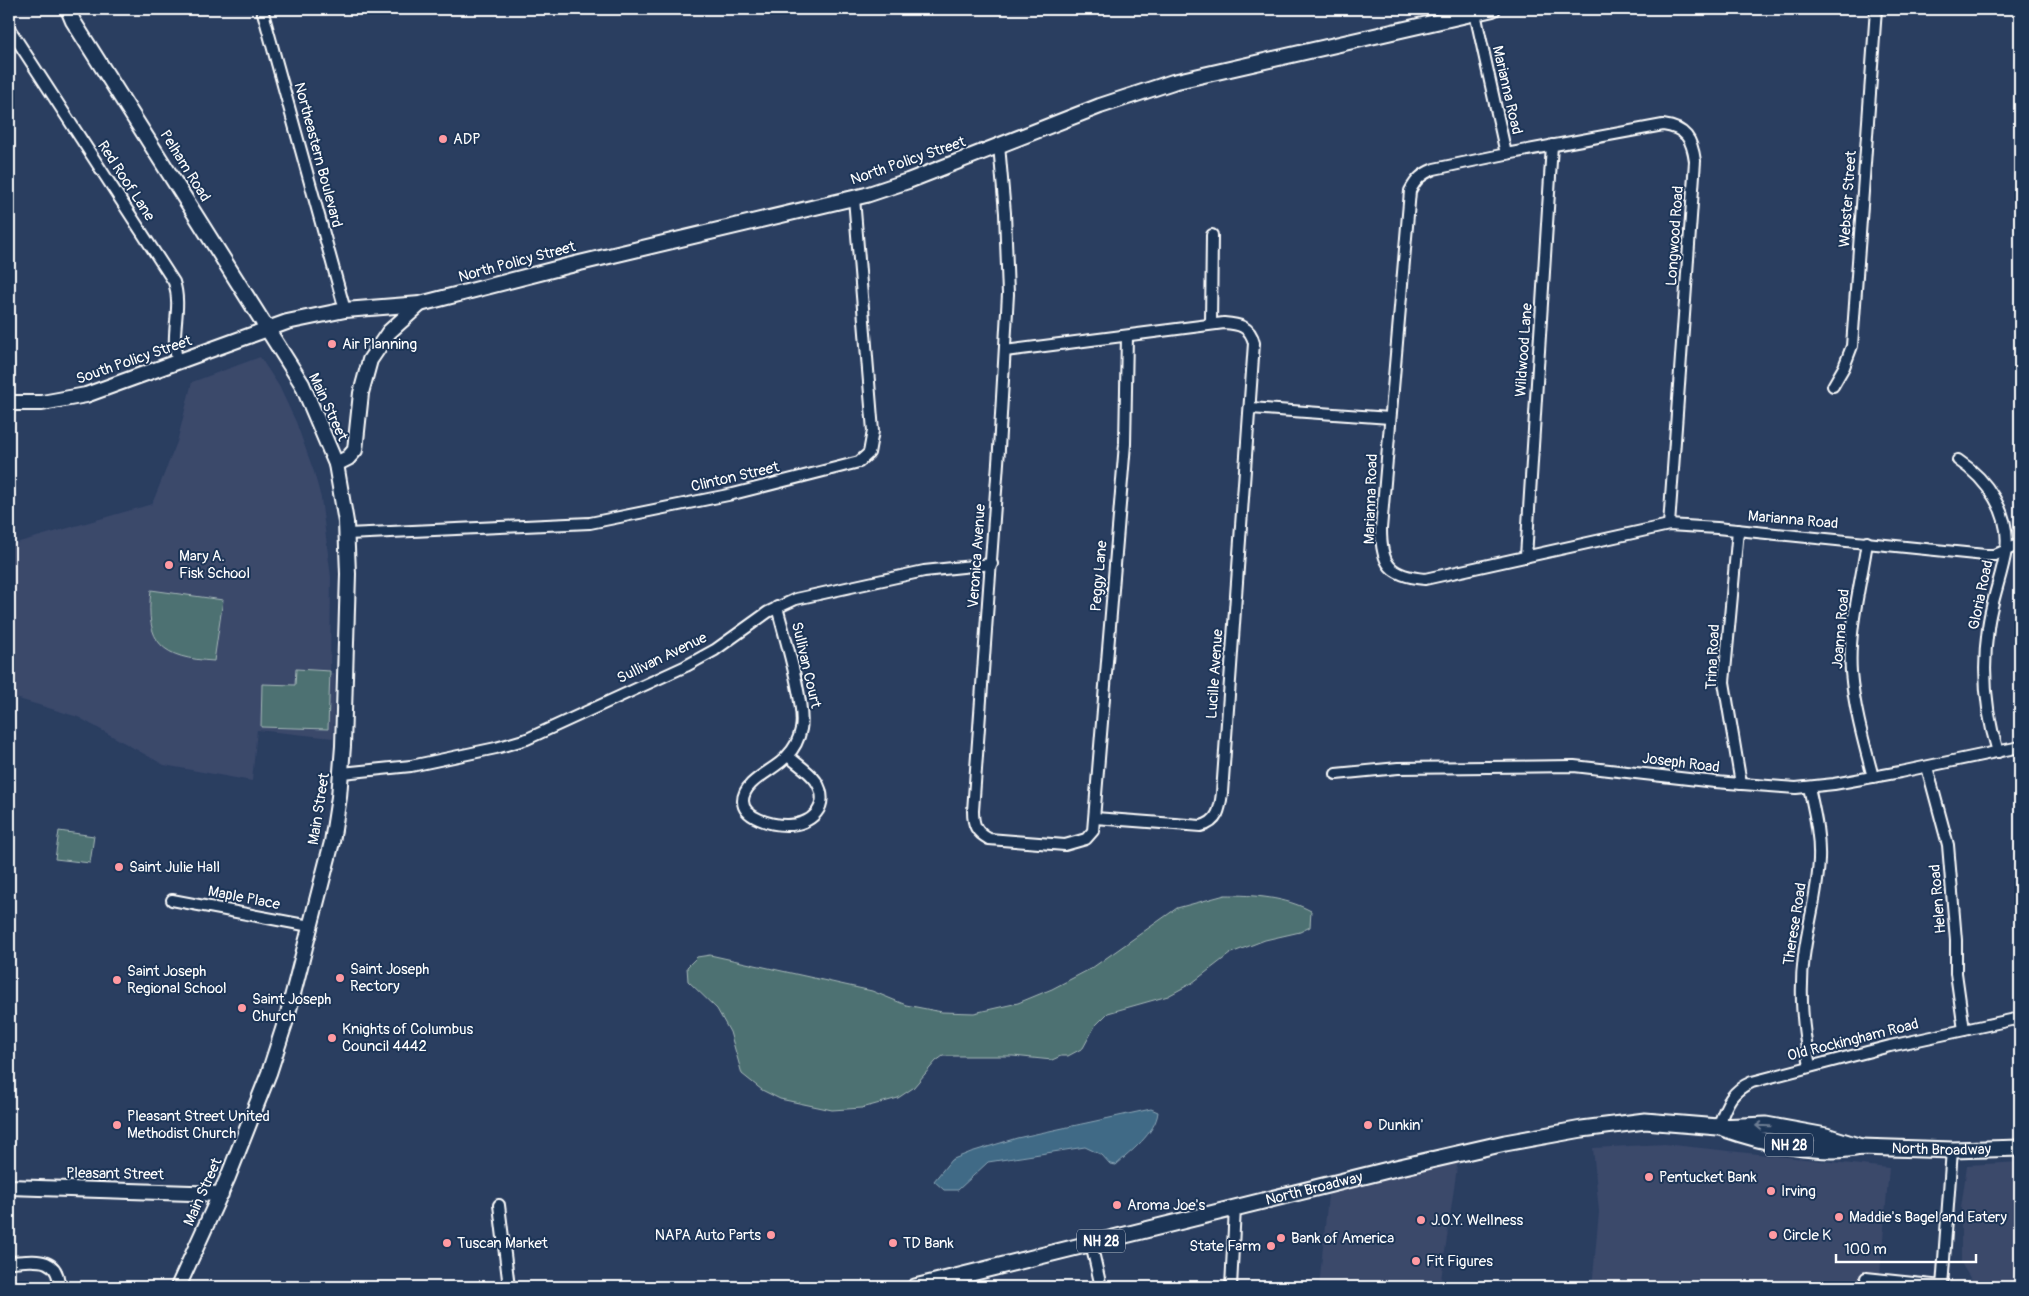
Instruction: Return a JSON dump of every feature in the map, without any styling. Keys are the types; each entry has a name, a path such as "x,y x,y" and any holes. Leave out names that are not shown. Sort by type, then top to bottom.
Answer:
{"main road":[{"name":"North Broadway","path":"915,1287 1459,1153 1582,1129 1645,1121 1718,1127 1766,1125 1826,1136 1861,1147 1952,1150 2020,1148"}],"street":[{"name":"Pelham Road","path":"59,9 71,15 267,328"},
{"name":"Northeastern Boulevard","path":"262,9 345,310"},
{"name":"North Policy Street","path":"267,328 345,310 420,304 567,266 854,198 908,181 1100,106 1178,81 1493,9"},
{"name":"Webster Street","path":"1833,386 1844,367 1852,346 1876,9"},
{"name":"Marianna Road","path":"1474,13 1506,154 1434,169 1424,174 1413,186 1408,202 1381,540 1387,562 1394,571 1403,577 1425,579 1669,525 1868,542 1985,555 2006,552 2020,544"},
{"name":"Red Roof Lane","path":"9,28 174,282 179,299 173,343 178,362"},
{"name":"Longwood Road","path":"1506,154 1663,125 1674,127 1684,132 1691,140 1695,161 1669,525"},
{"name":"Veronica Avenue","path":"998,145 1008,268 1005,351 973,823 979,834 989,838 1065,845 1086,840 1093,831 1095,818"},
{"name":"Wildwood Lane","path":"1526,557 1552,146"},
{"name":"Clinton Street","path":"347,534 590,523 733,494 859,462 869,453 873,431 854,198"},
{"path":"1211,324 1212,235"},
{"path":"336,464 348,458 355,450 362,382 370,360 388,332 420,304"},
{"name":"Lucille Avenue","path":"1005,351 1224,323 1242,325 1252,336 1255,353 1222,793 1218,814 1208,824 1201,826 1095,818"},
{"name":"South Policy Street","path":"9,404 42,403 86,395 267,328"},
{"name":"Main Street","path":"178,1287 221,1194 269,1073 287,1017 333,836 342,773 347,634 347,534 344,503 336,464 302,384 267,328"},
{"name":"Peggy Lane","path":"1095,818 1125,444 1127,336"},
{"path":"1251,408 1390,418"},
{"name":"Gloria Road","path":"1958,460 1984,482 1994,498 2006,528 2006,552 1994,592 1984,658 1989,724 1998,752"},
{"name":"Trina Road","path":"1738,530 1724,682 1741,784"},
{"name":"Joanna Road","path":"1868,542 1851,649 1851,670 1857,713 1873,777"},
{"name":"Sullivan Avenue","path":"342,773 410,766 496,748 527,739 686,666 715,650 777,607 796,599 924,571 992,564"},
{"name":"Sullivan Court","path":"777,607 802,714 799,736 788,756 753,783 746,791 743,801 746,810 754,816 784,825 810,819 819,810 821,800 818,786 813,777 788,756"},
{"name":"Joseph Road","path":"1336,774 1408,767 1574,766 1741,784 1809,787 1927,767 2020,747"},
{"name":"Helen Road","path":"1927,767 1948,845 1956,940 1956,973 1964,1030"},
{"name":"Therese Road","path":"1809,787 1819,850 1818,875 1804,955 1801,993 1802,1022 1810,1066"},
{"name":"Maple Place","path":"172,900 310,926"},
{"name":"Old Rockingham Road","path":"1718,1127 1728,1102 1740,1088 1758,1080 1810,1066 2020,1018"},
{"path":"1866,1278 1942,1287 1952,1150"},
{"name":"Pleasant Street","path":"9,1187 221,1194"},
{"path":"499,1205 509,1287"},
{"path":"1231,1287 1234,1208"},
{"path":"1090,1244 1101,1287"},
{"path":"9,1262 40,1261 51,1264 56,1271 59,1287"}],"shaded area":[{"name":"Mary A. Fisk School","path":"260,357 279,386 296,422 321,498 331,577 330,673 335,673 333,738 257,730 252,781 164,765 78,717 9,696 9,545 152,504 177,442 192,382"},
{"path":"1151,1109 1158,1112 1148,1135 1116,1165 1110,1164 1102,1155 1085,1147 988,1162 958,1190 944,1190 934,1181 951,1160 971,1152 1017,1138"},
{"path":"1664,1144 1889,1168 1879,1287 1592,1287 1599,1212 1593,1148"},
{"path":"1459,1153 1440,1287 1319,1287 1329,1185"},
{"path":"2020,1162 2020,1287 1975,1286 1961,1263 1961,1208 1967,1165"}],"green space":[{"path":"151,590 223,600 214,661 181,656 161,645 151,623"},
{"path":"296,669 330,671 328,729 261,727 262,684 295,685"},
{"path":"59,831 94,836 90,863 55,859"},
{"path":"1225,895 1270,898 1301,906 1311,911 1310,927 1300,932 1265,940 1231,953 1192,983 1168,996 1108,1013 1095,1026 1083,1048 1068,1056 1061,1056 1052,1060 1013,1056 943,1056 936,1061 913,1088 898,1098 862,1108 832,1110 780,1099 762,1090 742,1074 730,1032 717,1009 688,981 687,967 697,957 710,955 872,991 906,1005 942,1012 974,1013 1018,1003 1052,989 1092,968 1177,908"}],"place":[{"name":"ADP","path":"443,139"},
{"name":"Air Planning","path":"332,344"},
{"name":"Mary A. Fisk School","path":"169,565"},
{"name":"Saint Julie Hall","path":"119,867"},
{"name":"Saint Joseph Rectory","path":"340,978"},
{"name":"Saint Joseph Regional School","path":"117,980"},
{"name":"Saint Joseph Church","path":"242,1008"},
{"name":"Knights of Columbus Council 4442","path":"332,1038"},
{"name":"Pleasant Street United Methodist Church","path":"117,1125"},
{"name":"Dunkin'","path":"1368,1125"},
{"name":"Pentucket Bank","path":"1649,1177"},
{"name":"Irving","path":"1771,1191"},
{"name":"Aroma Joe's","path":"1117,1205"},
{"name":"Maddie's Bagel and Eatery","path":"1839,1217"},
{"name":"J.O.Y. Wellness","path":"1421,1220"},
{"name":"NAPA Auto Parts","path":"771,1235"},
{"name":"Circle K","path":"1773,1235"},
{"name":"Bank of America","path":"1281,1238"},
{"name":"Tuscan Market","path":"447,1243"},
{"name":"TD Bank","path":"893,1243"},
{"name":"State Farm","path":"1271,1246"},
{"name":"Fit Figures","path":"1416,1261"}]}
